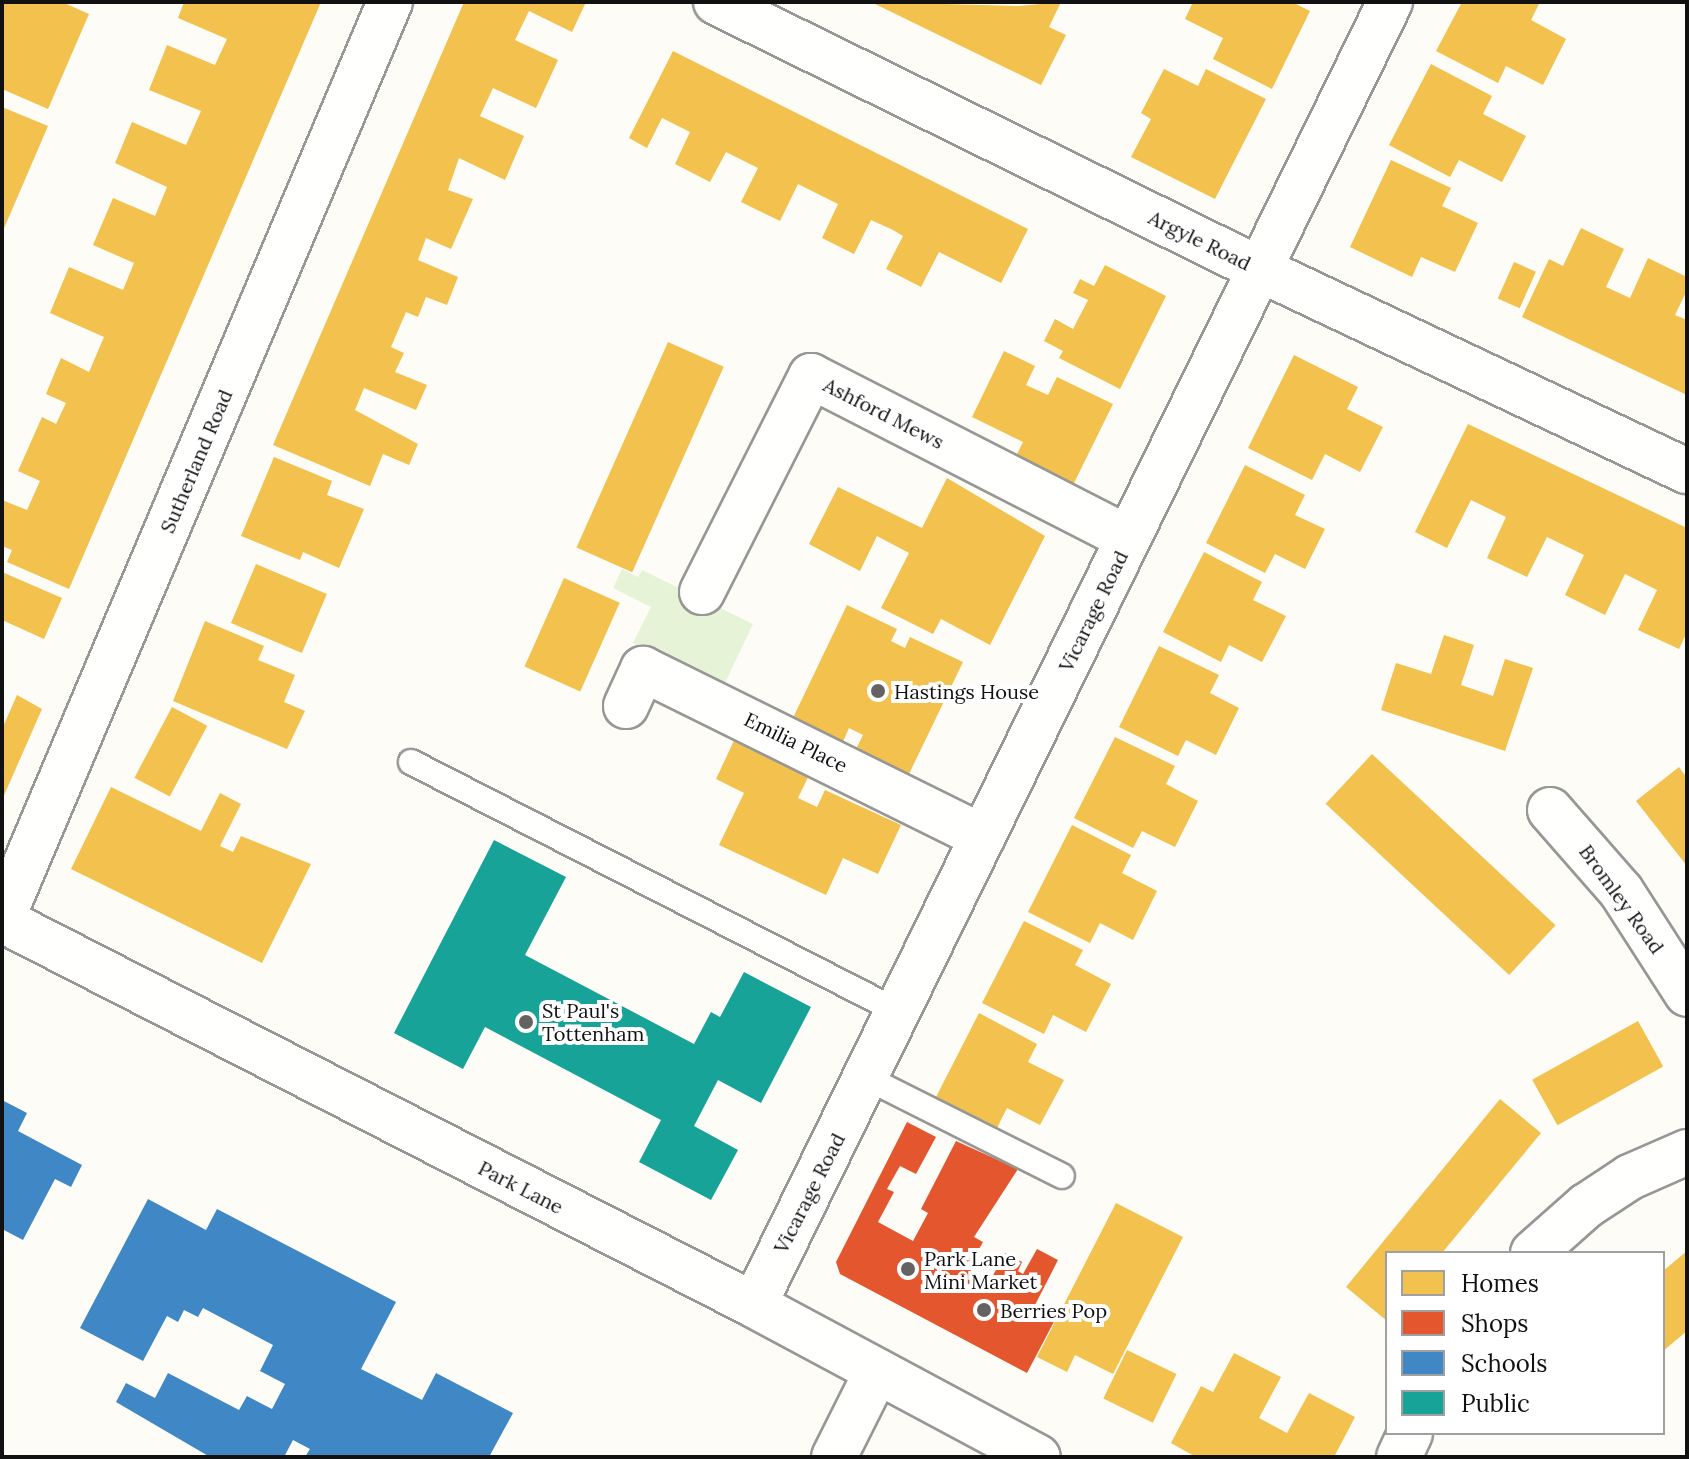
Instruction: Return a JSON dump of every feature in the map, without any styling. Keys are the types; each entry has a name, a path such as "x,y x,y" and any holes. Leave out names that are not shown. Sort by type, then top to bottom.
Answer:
{"street":[{"name":"Sutherland Road","path":"2,920 390,2"},
{"name":"Argyle Road","path":"716,2 1259,269 1687,471"},
{"name":"Vicarage Road","path":"754,1305 1390,2"},
{"name":"Ashford Mews","path":"702,592 811,376 1128,538"},
{"name":"Emilia Place","path":"626,706 643,669 983,837"},
{"name":"Bromley Road","path":"1550,810 1621,891 1687,994"},
{"name":"Park Lane","path":"2,920 754,1305 1038,1457"},
{"path":"1535,1251 1586,1206 1630,1177 1687,1152"},
{"path":"834,1457 877,1371"},
{"path":"1399,1457 1409,1435"}],"lane":[{"path":"411,762 899,1012"},
{"path":"867,1078 1062,1176"}],"green space":[{"path":"622,569 638,577 642,570 753,624 723,687 633,643 651,607 613,588"}],"building: Homes":[{"path":"2,2 62,2 89,14 48,109 2,89"},
{"path":"184,2 321,2 69,589 7,562 12,550 2,546 2,500 27,510 40,481 18,471 42,417 56,424 66,403 46,394 61,358 89,372 104,337 50,313 69,267 123,290 134,263 93,245 113,198 155,216 167,187 115,163 132,122 186,145 201,111 149,90 167,45 215,65 227,39 178,18"},
{"path":"464,2 586,2 572,32 529,11 515,40 558,60 536,108 493,88 480,116 524,136 505,180 459,158 448,190 473,199 451,249 426,238 418,260 458,277 447,305 426,297 418,317 406,312 391,347 404,353 395,372 427,385 416,410 364,388 355,410 418,444 409,465 383,454 370,486 273,445"},
{"path":"871,2 1019,6 1061,2 1049,27 1066,35 1041,85"},
{"path":"1193,2 1292,2 1310,11 1272,89 1213,59 1223,38 1185,19"},
{"path":"1462,2 1540,2 1531,20 1566,39 1543,85 1506,66 1498,83 1436,51"},
{"path":"673,51 1028,229 1001,283 939,252 921,287 886,269 903,236 893,230 871,220 854,254 822,238 838,204 798,184 780,221 741,202 758,168 726,152 710,182 675,164 690,132 662,118 647,148 629,138"},
{"path":"1431,64 1492,96 1483,114 1526,136 1502,182 1459,160 1450,177 1389,145"},
{"path":"1164,69 1198,86 1206,69 1266,99 1215,199 1131,157 1151,119 1141,113"},
{"path":"2,107 48,126 2,233"},
{"path":"1391,160 1451,188 1442,206 1478,223 1455,272 1421,257 1412,277 1350,247"},
{"path":"1581,228 1624,249 1606,287 1630,298 1648,258 1687,277 1687,290 1675,315 1687,320 1687,395 1522,317 1549,259 1563,266"},
{"path":"1514,262 1536,272 1520,308 1498,299"},
{"path":"1105,265 1166,296 1120,389 1059,358 1063,351 1044,341 1055,319 1073,329 1088,300 1073,293 1080,279 1094,286"},
{"path":"668,342 724,367 632,572 576,548"},
{"path":"1004,351 1035,366 1026,385 1048,395 1057,377 1113,404 1073,485 1016,456 1023,442 972,417"},
{"path":"1294,355 1358,387 1347,409 1383,427 1360,472 1325,454 1312,480 1248,448"},
{"path":"1468,424 1687,528 1687,632 1679,649 1638,630 1657,590 1625,574 1605,615 1565,595 1584,555 1547,537 1527,577 1487,558 1506,517 1471,500 1447,548 1415,532"},
{"path":"274,457 332,481 327,495 364,509 339,568 303,552 300,560 241,536"},
{"path":"1245,465 1305,495 1295,515 1325,529 1305,569 1275,554 1265,573 1206,543"},
{"path":"947,478 1045,536 990,645 941,619 933,634 881,608 909,553 877,536 860,571 809,544 838,487 922,528"},
{"path":"1204,552 1262,582 1253,600 1286,616 1262,662 1229,645 1221,662 1163,632"},
{"path":"256,564 327,594 302,653 231,623"},
{"path":"2,572 62,598 44,639 2,620"},
{"path":"564,578 620,603 580,691 525,667"},
{"name":"Hastings House","path":"847,605 897,629 891,641 905,648 910,637 963,662 909,774 856,749 863,735 849,728 842,744 792,720"},
{"path":"205,621 264,646 258,660 295,675 284,702 305,711 287,749 173,701"},
{"path":"1444,635 1474,645 1461,685 1493,696 1505,659 1533,668 1505,751 1381,710 1396,663 1431,674"},
{"path":"1159,646 1219,675 1210,693 1239,708 1216,755 1186,740 1178,756 1119,727"},
{"path":"17,695 42,709 2,800 2,729"},
{"path":"172,707 207,726 170,796 134,778"},
{"path":"738,732 813,767 798,798 817,807 825,790 901,825 878,874 843,858 826,895 719,845 744,793 716,779"},
{"path":"1115,737 1175,766 1166,784 1198,801 1175,847 1142,831 1133,848 1074,818"},
{"path":"1372,754 1556,925 1509,975 1326,804"},
{"path":"1679,767 1687,778 1687,866 1636,801"},
{"path":"111,787 201,831 220,793 241,804 220,846 233,852 241,836 311,864 262,963 71,869"},
{"path":"1072,825 1131,855 1122,873 1157,891 1133,940 1100,923 1090,943 1028,912"},
{"path":"1024,921 1083,950 1075,965 1111,984 1086,1032 1053,1015 1044,1034 982,1003"},
{"path":"979,1013 1037,1044 1028,1062 1064,1080 1040,1125 1007,1108 997,1128 936,1097"},
{"path":"1638,1021 1663,1066 1557,1125 1532,1080"},
{"path":"1500,1099 1541,1133 1444,1251 1385,1251 1385,1319 1346,1287"},
{"path":"1116,1203 1183,1237 1113,1374 1075,1355 1067,1372 1037,1357"},
{"path":"1687,1251 1687,1331 1665,1349 1665,1269"},
{"path":"1127,1350 1176,1374 1153,1423 1103,1399"},
{"path":"1234,1353 1281,1377 1259,1418 1287,1433 1309,1393 1355,1417 1334,1457 1196,1457 1171,1443 1201,1386 1213,1392"}],"building: Shops":[{"path":"907,1122 936,1137 916,1174 900,1166 887,1189 894,1192 878,1222 913,1241 928,1213 921,1209 956,1141 1018,1169 974,1237 983,1242 968,1269 990,1281 1005,1253 1022,1262 1018,1271 1023,1274 1037,1249 1058,1260 1035,1305 1057,1316 1027,1373 840,1274 836,1262"}],"building: Schools":[{"path":"2,1100 27,1113 18,1131 82,1165 71,1187 55,1179 23,1240 2,1229"},
{"path":"148,1199 206,1230 217,1209 396,1302 361,1369 422,1400 436,1373 513,1413 489,1457 305,1457 310,1449 293,1440 284,1457 210,1457 116,1402 126,1383 155,1398 168,1373 239,1410 247,1396 272,1409 285,1384 260,1371 273,1345 203,1308 198,1317 184,1310 178,1322 167,1316 143,1361 80,1328"}],"building: Public":[{"name":"St Paul's Tottenham","path":"494,840 566,877 525,955 694,1044 711,1012 720,1017 744,972 811,1007 761,1103 718,1080 694,1126 738,1150 711,1200 639,1162 661,1120 485,1027 463,1069 394,1033"}],"place":[{"name":"Hastings House","path":"878,691"},
{"name":"St Paul's Tottenham","path":"526,1022"},
{"name":"Park Lane Mini Market","path":"908,1269"},
{"name":"Berries Pop","path":"984,1310"}]}
